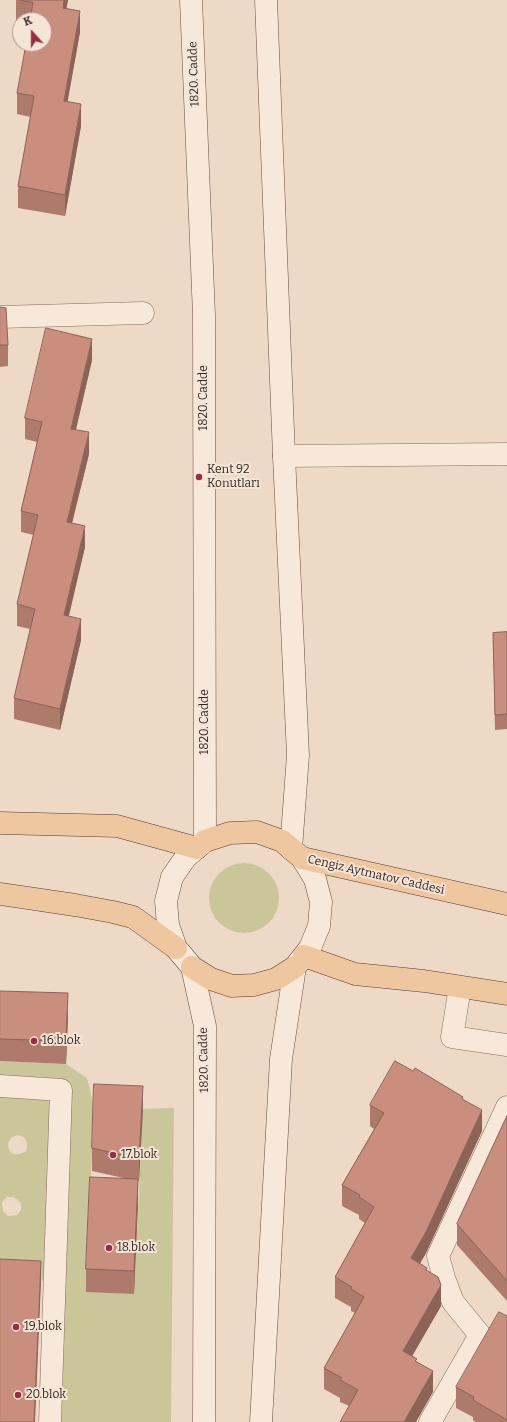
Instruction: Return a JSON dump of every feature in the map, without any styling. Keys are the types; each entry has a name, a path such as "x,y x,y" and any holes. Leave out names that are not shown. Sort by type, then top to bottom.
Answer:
{"main road":[{"name":"1820. Cadde","path":"191,0 204,315 201,845 186,857 172,877 166,901 168,926 176,948 192,967 205,1026 204,1422"},
{"path":"192,967 211,979 232,986 254,985 276,979 299,961 310,948 319,926 321,902 315,879 297,854 298,755 284,456 266,0"},
{"path":"0,317 143,313"},
{"path":"284,456 507,454"},
{"path":"0,823 117,826 201,845"},
{"name":"Cengiz Aytmatov Caddesi","path":"201,845 230,833 257,832 282,841 297,854 507,904"},
{"path":"0,894 75,905 133,917 176,948"},
{"path":"299,961 355,974 507,994"},
{"path":"261,1422 281,1060 299,961"},
{"path":"460,987 452,1037 507,1045"},
{"path":"0,1086 61,1090 50,1422"},
{"path":"430,1422 480,1336 453,1302 438,1256 507,1107"}],"shaded area":[{"path":"244,863 263,869 273,879 279,898 273,917 263,927 244,933 225,927 215,917 209,898 215,879 225,869"},
{"path":"0,1061 66,1064 87,1078 94,1106 86,1291 134,1294 143,1109 174,1108 171,1422 58,1422 55,1281 0,1279","holes":["17,1135 25,1138 27,1145 26,1151 23,1153 14,1154 11,1153 8,1148 8,1144 11,1138","7,1197 14,1197 21,1203 21,1210 17,1215 8,1216 3,1211 2,1202"]}],"building":[{"path":"20,0 64,0 63,8 80,11 64,101 81,104 65,195 18,186 34,96 17,93 25,52 52,52 52,12 31,12 33,3"},
{"path":"0,307 6,308 8,345 0,345"},
{"path":"46,328 92,339 71,429 89,432 67,522 85,526 64,615 81,619 60,709 14,698 35,609 17,604 38,515 21,511 42,422 25,418"},
{"path":"507,632 507,714 495,715 493,633"},
{"path":"0,991 68,993 66,1041 0,1039"},
{"path":"395,1061 413,1071 415,1068 463,1097 462,1099 482,1110 426,1232 411,1258 438,1277 441,1285 403,1351 417,1359 415,1361 433,1371 404,1422 340,1422 358,1390 340,1380 342,1378 324,1368 364,1297 351,1289 352,1287 335,1277 374,1207 359,1197 360,1195 342,1185 384,1113 370,1105"},
{"path":"94,1084 143,1086 139,1159 92,1148"},
{"path":"507,1116 507,1281 457,1224"},
{"name":"18.blok","path":"90,1177 138,1179 134,1271 86,1269"},
{"path":"0,1259 41,1261 34,1422 0,1422"},
{"path":"499,1312 507,1316 507,1420 473,1400 474,1397 456,1387"}],"place":[{"name":"Kent 92 Konutları","path":"199,477"},
{"name":"16.blok","path":"34,1041"},
{"name":"17.blok","path":"113,1155"},
{"name":"18.blok","path":"109,1248"},
{"name":"19.blok","path":"16,1327"},
{"name":"20.blok","path":"18,1395"}]}
